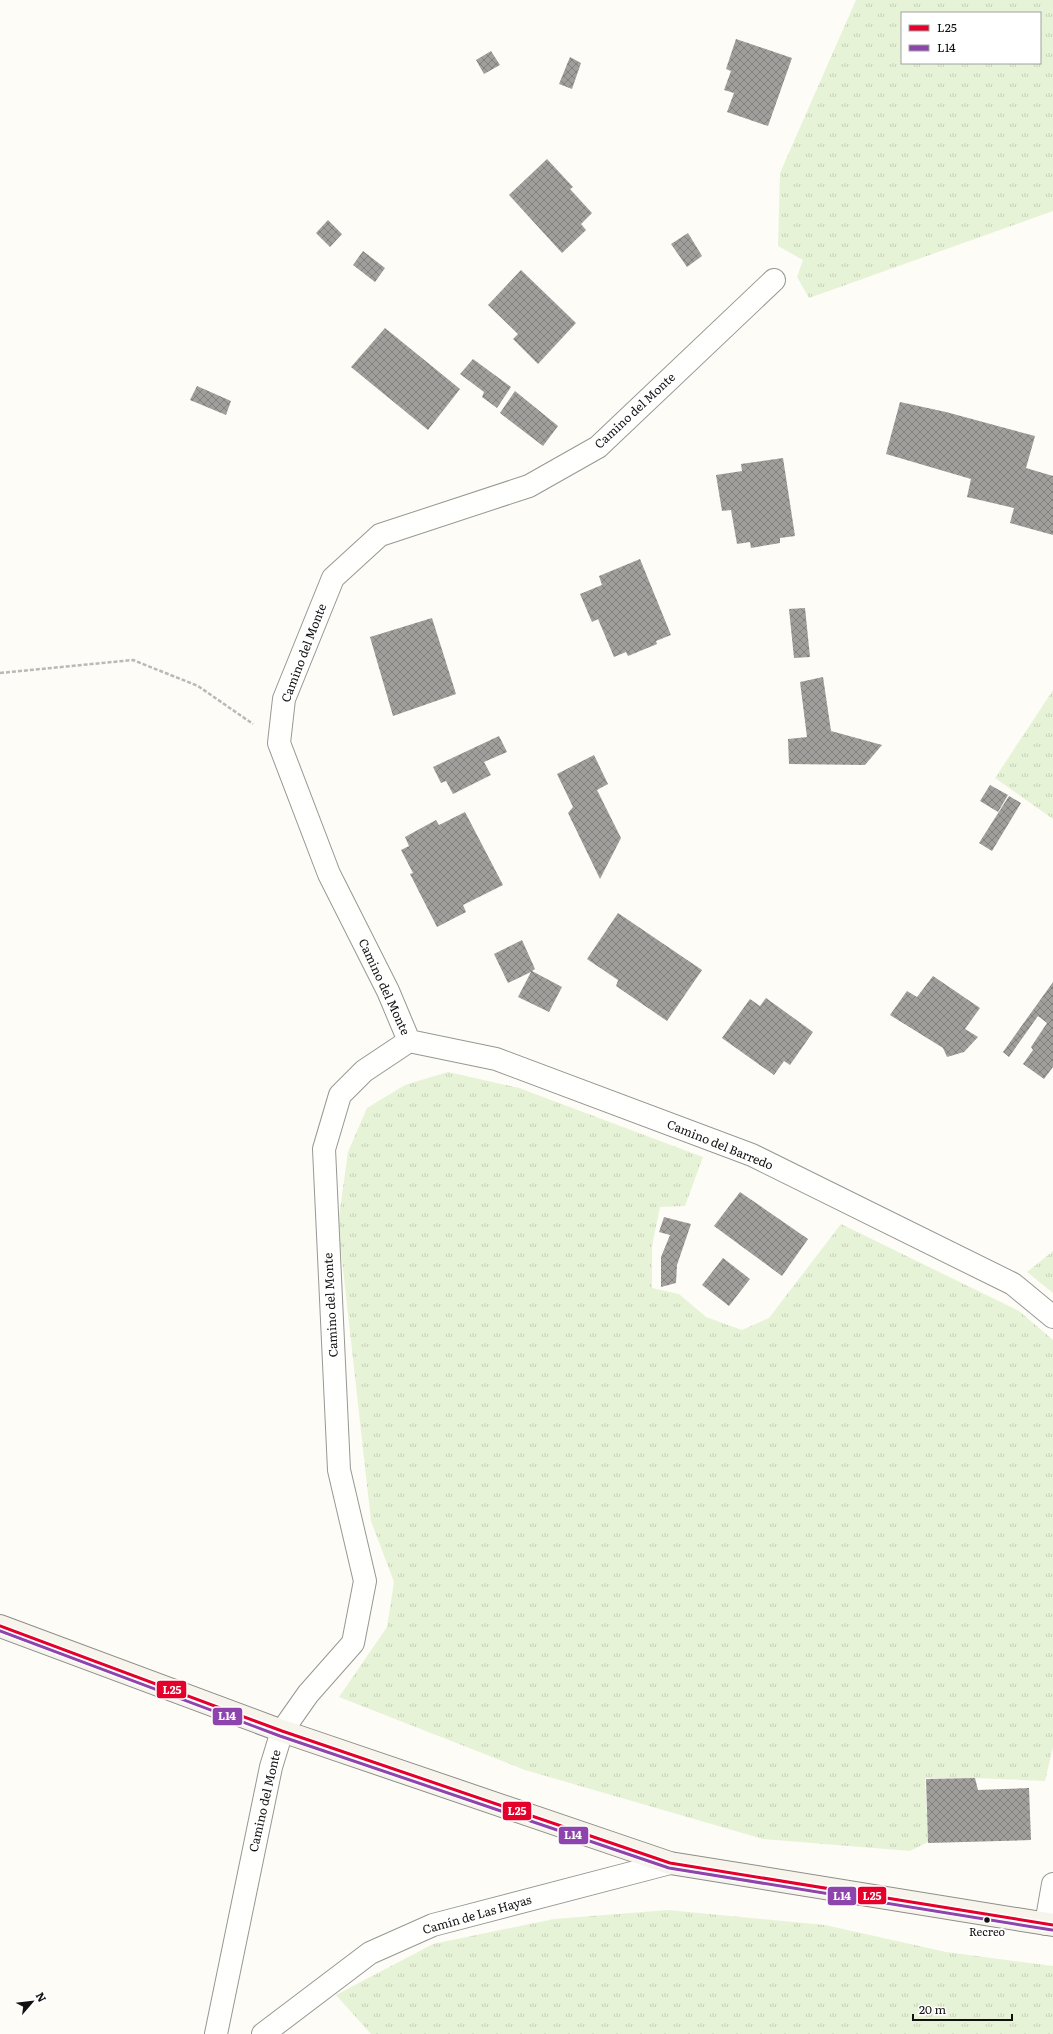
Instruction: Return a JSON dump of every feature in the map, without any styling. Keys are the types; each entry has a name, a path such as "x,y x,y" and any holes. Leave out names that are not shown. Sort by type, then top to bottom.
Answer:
{"street":[{"name":"Camino del Monte","path":"216,2034 271,1767 282,1730 308,1694 353,1643 365,1581 338,1470 324,1148 340,1095 364,1071 410,1041 388,991 329,874 279,743 284,699 334,578 380,536 529,486 598,447 774,280"},
{"name":"Camino del Barredo","path":"410,1041 496,1059 752,1155 1013,1284 1053,1317"},
{"path":"0,1626 282,1730 670,1863 1049,1925 1053,1884"},
{"name":"Camín de Las Hayas","path":"263,2034 370,1953 433,1925 670,1863"}],"path":[{"path":"0,673 133,660 198,686 279,743"}],"green space":[{"path":"856,0 1053,0 1053,211 809,298 797,277 803,260 778,246 780,173"},
{"path":"1053,690 1053,819 995,778"},
{"path":"448,1072 519,1088 703,1157 685,1206 660,1207 652,1246 652,1288 679,1294 706,1317 742,1330 769,1318 841,1224 1019,1311 1053,1340 1053,1747 1045,1781 975,1778 925,1778 928,1842 910,1851 763,1839 525,1770 339,1697 387,1627 394,1582 371,1521 338,1224 348,1152 367,1108 405,1085"},
{"path":"1053,1251 1053,1293 1027,1272"},
{"path":"668,1910 825,1925 946,1952 1053,1966 1053,2034 371,2034 336,1995 433,1944 554,1919"}],"building":[{"path":"736,39 792,58 768,126 727,112 734,93 724,90 731,71 726,69"},
{"path":"491,51 500,65 484,74 476,60"},
{"path":"570,57 581,63 572,89 559,84"},
{"path":"547,159 573,187 570,189 592,213 581,224 586,230 562,253 509,195"},
{"path":"328,220 342,234 330,247 316,233"},
{"path":"688,233 702,256 687,267 671,244"},
{"path":"363,251 385,268 375,282 353,265"},
{"path":"521,270 576,323 538,364 513,339 518,334 488,305"},
{"path":"385,328 460,389 428,430 351,367"},
{"path":"473,359 511,387 497,408 482,397 484,392 460,374"},
{"path":"197,386 231,401 226,415 190,400"},
{"path":"515,391 558,426 543,446 500,413"},
{"path":"900,402 946,412 1035,436 1026,468 1053,476 1053,535 1010,523 1014,508 967,497 971,479 886,454"},
{"path":"783,458 795,536 780,538 780,543 751,548 750,542 737,544 731,510 722,511 716,475 742,471 741,464"},
{"path":"640,559 671,635 656,641 657,644 628,656 626,652 614,657 598,619 592,622 580,594 602,585 599,576"},
{"path":"805,608 810,657 794,658 789,609"},
{"path":"432,618 456,694 393,716 370,637"},
{"path":"823,677 831,731 882,745 865,765 789,764 788,739 807,737 800,682"},
{"path":"499,736 507,752 484,762 491,775 453,794 446,781 441,783 433,767"},
{"path":"594,755 608,784 597,790 621,838 600,879 568,813 573,807 557,774"},
{"path":"990,785 1008,795 998,812 980,801"},
{"path":"1009,796 1021,803 992,851 979,843"},
{"path":"465,812 503,885 463,905 466,912 437,927 410,874 413,873 401,850 409,846 405,837 436,820 439,825"},
{"path":"618,913 702,970 667,1021 616,986 618,980 587,959"},
{"path":"522,940 535,969 532,971 562,987 549,1012 518,997 531,972 508,983 494,954"},
{"path":"933,976 980,1008 965,1029 978,1037 964,1052 947,1057 943,1048 890,1015 907,991 917,997"},
{"path":"1053,982 1053,1067 1044,1079 1023,1064 1033,1050 1031,1047 1047,1023 1038,1016 1009,1057 1003,1052"},
{"path":"766,998 813,1032 790,1065 784,1061 774,1075 722,1038 750,999 760,1006"},
{"path":"740,1192 808,1239 782,1276 714,1226"},
{"path":"664,1217 691,1224 677,1265 676,1283 661,1287 661,1257 670,1235 659,1232"},
{"path":"723,1258 750,1279 729,1306 702,1285"},
{"path":"975,1778 978,1790 1029,1788 1031,1840 928,1843 926,1779"}],"transit line":[{"name":"L25","path":"0,1626 282,1731 670,1863 1053,1925"},
{"name":"L14","path":"0,1631 280,1736 669,1868 1052,1930"}],"place":[{"name":"Recreo","path":"987,1920"}]}
